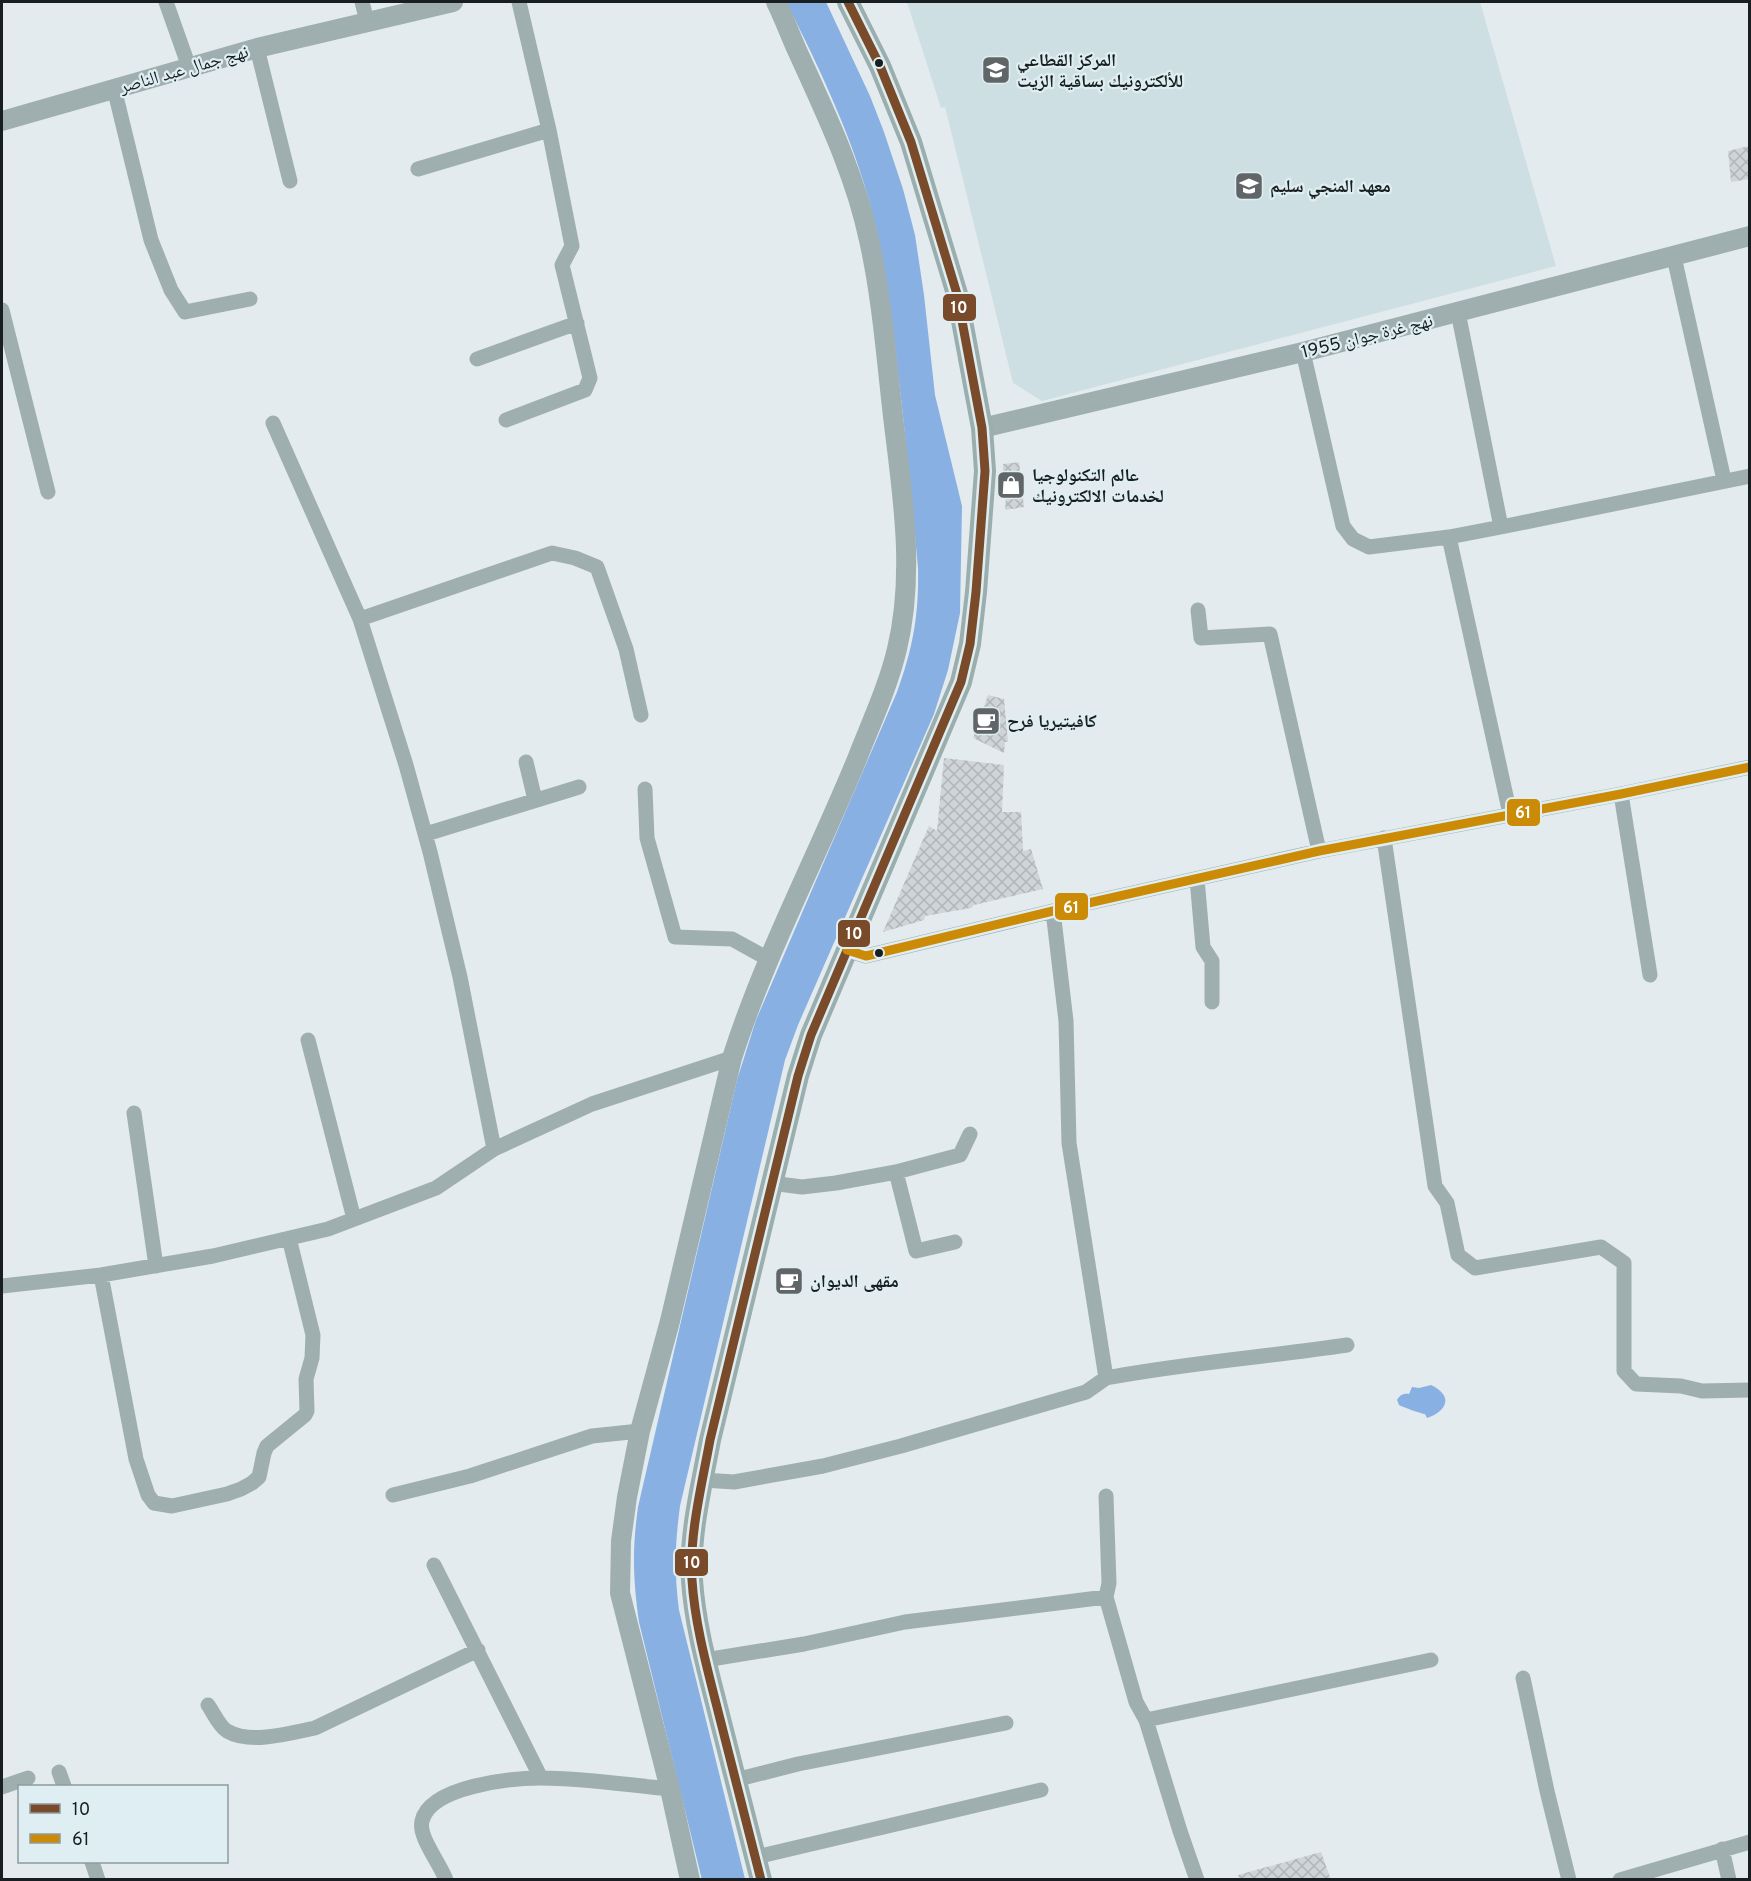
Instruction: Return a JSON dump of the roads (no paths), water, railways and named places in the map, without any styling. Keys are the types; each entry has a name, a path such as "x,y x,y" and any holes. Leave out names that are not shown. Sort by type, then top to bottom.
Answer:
{"main road":[{"path":"761,1880 705,1660 696,1615 692,1579 693,1548 703,1480 710,1440 771,1183 798,1076 811,1035 961,682 970,644 976,592 985,471 982,428 957,294 911,142 880,66 848,2"}],"street":[{"path":"166,2 189,67"},
{"path":"362,2 367,21"},
{"name":"نهج جمال عبد الناصر","path":"2,121 257,48 453,2"},
{"path":"506,420 585,390 590,378 562,265 572,246 549,130 519,2"},
{"path":"690,1880 670,1789 620,1593 621,1542 627,1497 640,1431 670,1321 732,1058 746,1016 848,781 884,690 897,650 905,603 907,566 905,522 880,303 869,239 853,182 836,138 776,2"},
{"path":"257,48 290,181"},
{"path":"114,88 151,240 171,290 186,312 250,299"},
{"path":"418,169 549,130"},
{"name":"نهج غرة جوان 1955","path":"982,428 1303,352 1749,236"},
{"path":"1674,257 1724,480"},
{"path":"2,310 48,492"},
{"path":"1458,312 1502,527"},
{"path":"477,359 577,323"},
{"path":"1303,352 1343,526 1353,539 1370,548 1502,527 1749,476"},
{"path":"273,423 360,619 406,765 426,834 460,977 494,1149"},
{"path":"1449,537 1510,814"},
{"path":"360,619 552,553 575,558 597,567 626,649 641,715"},
{"path":"1198,610 1201,638 1270,634 1319,851"},
{"path":"526,762 535,800"},
{"path":"847,950 866,956 1053,910 1319,851 1621,794 1749,767"},
{"path":"426,834 579,787"},
{"path":"645,789 647,838 675,937 732,939 770,960"},
{"path":"1621,794 1650,975"},
{"path":"1384,838 1435,1186 1447,1203 1458,1254 1475,1268 1601,1247 1624,1263 1624,1371 1636,1384 1681,1386 1702,1391 1749,1390"},
{"path":"1197,879 1203,947 1212,961 1212,1002"},
{"path":"1053,910 1066,1021 1069,1143 1106,1378"},
{"path":"308,1040 354,1219"},
{"path":"2,1284 101,1275 156,1266 213,1256 328,1229 436,1188 494,1149 592,1104 732,1058"},
{"path":"134,1113 156,1266"},
{"path":"771,1183 802,1187 896,1172 960,1155 970,1134"},
{"path":"896,1172 916,1251 955,1242"},
{"path":"101,1275 136,1459 148,1496 154,1503 172,1506 227,1494 252,1483 259,1477 267,1446 301,1420 307,1411 305,1389 312,1358 313,1335 289,1238"},
{"path":"703,1480 734,1482 845,1461 1086,1392 1106,1378 1347,1345"},
{"path":"393,1496 470,1476 592,1436 640,1431"},
{"path":"1106,1496 1109,1583 1106,1598 1136,1702 1146,1720 1197,1880"},
{"path":"435,1565 541,1778"},
{"path":"705,1660 804,1644 905,1622 1106,1598"},
{"path":"208,1705 225,1730 238,1735 249,1738 287,1734 315,1728 477,1650"},
{"path":"1146,1720 1431,1660"},
{"path":"1523,1678 1569,1880"},
{"path":"735,1780 807,1762 1006,1723"},
{"path":"2,1786 28,1778"},
{"path":"446,1880 442,1868 423,1835 422,1822 428,1808 444,1797 468,1787 541,1778 670,1789"},
{"path":"756,1857 1041,1790"},
{"path":"1622,1879 1749,1842"},
{"path":"1722,1849 1729,1880"},
{"path":"92,1863 98,1880"}],"water":[{"path":"786,2 826,2 870,96 903,189 915,235 935,395 962,506 960,613 948,670 934,714 798,1025 785,1060 680,1506 676,1558 679,1610 745,1879 702,1880 639,1622 634,1564 638,1507 737,1080 756,1020 897,692 911,646 917,601 918,568 904,422 888,292 877,232 846,131"},
{"path":"1431,1385 1438,1389 1445,1398 1443,1407 1434,1415 1427,1418 1425,1414 1399,1405 1398,1398 1403,1394 1409,1394 1412,1387"}],"place":[{"name":"المركز القطاعي للألكترونيك بساقية الزيت","path":"996,70"},
{"name":"معهد المنجي سليم","path":"1249,186"},
{"name":"عالم التكنولوجيا لخدمات الالكترونيك","path":"1011,485"},
{"name":"كافيتيريا فرح","path":"986,721"},
{"name":"مقهى الديوان","path":"789,1281"}]}
